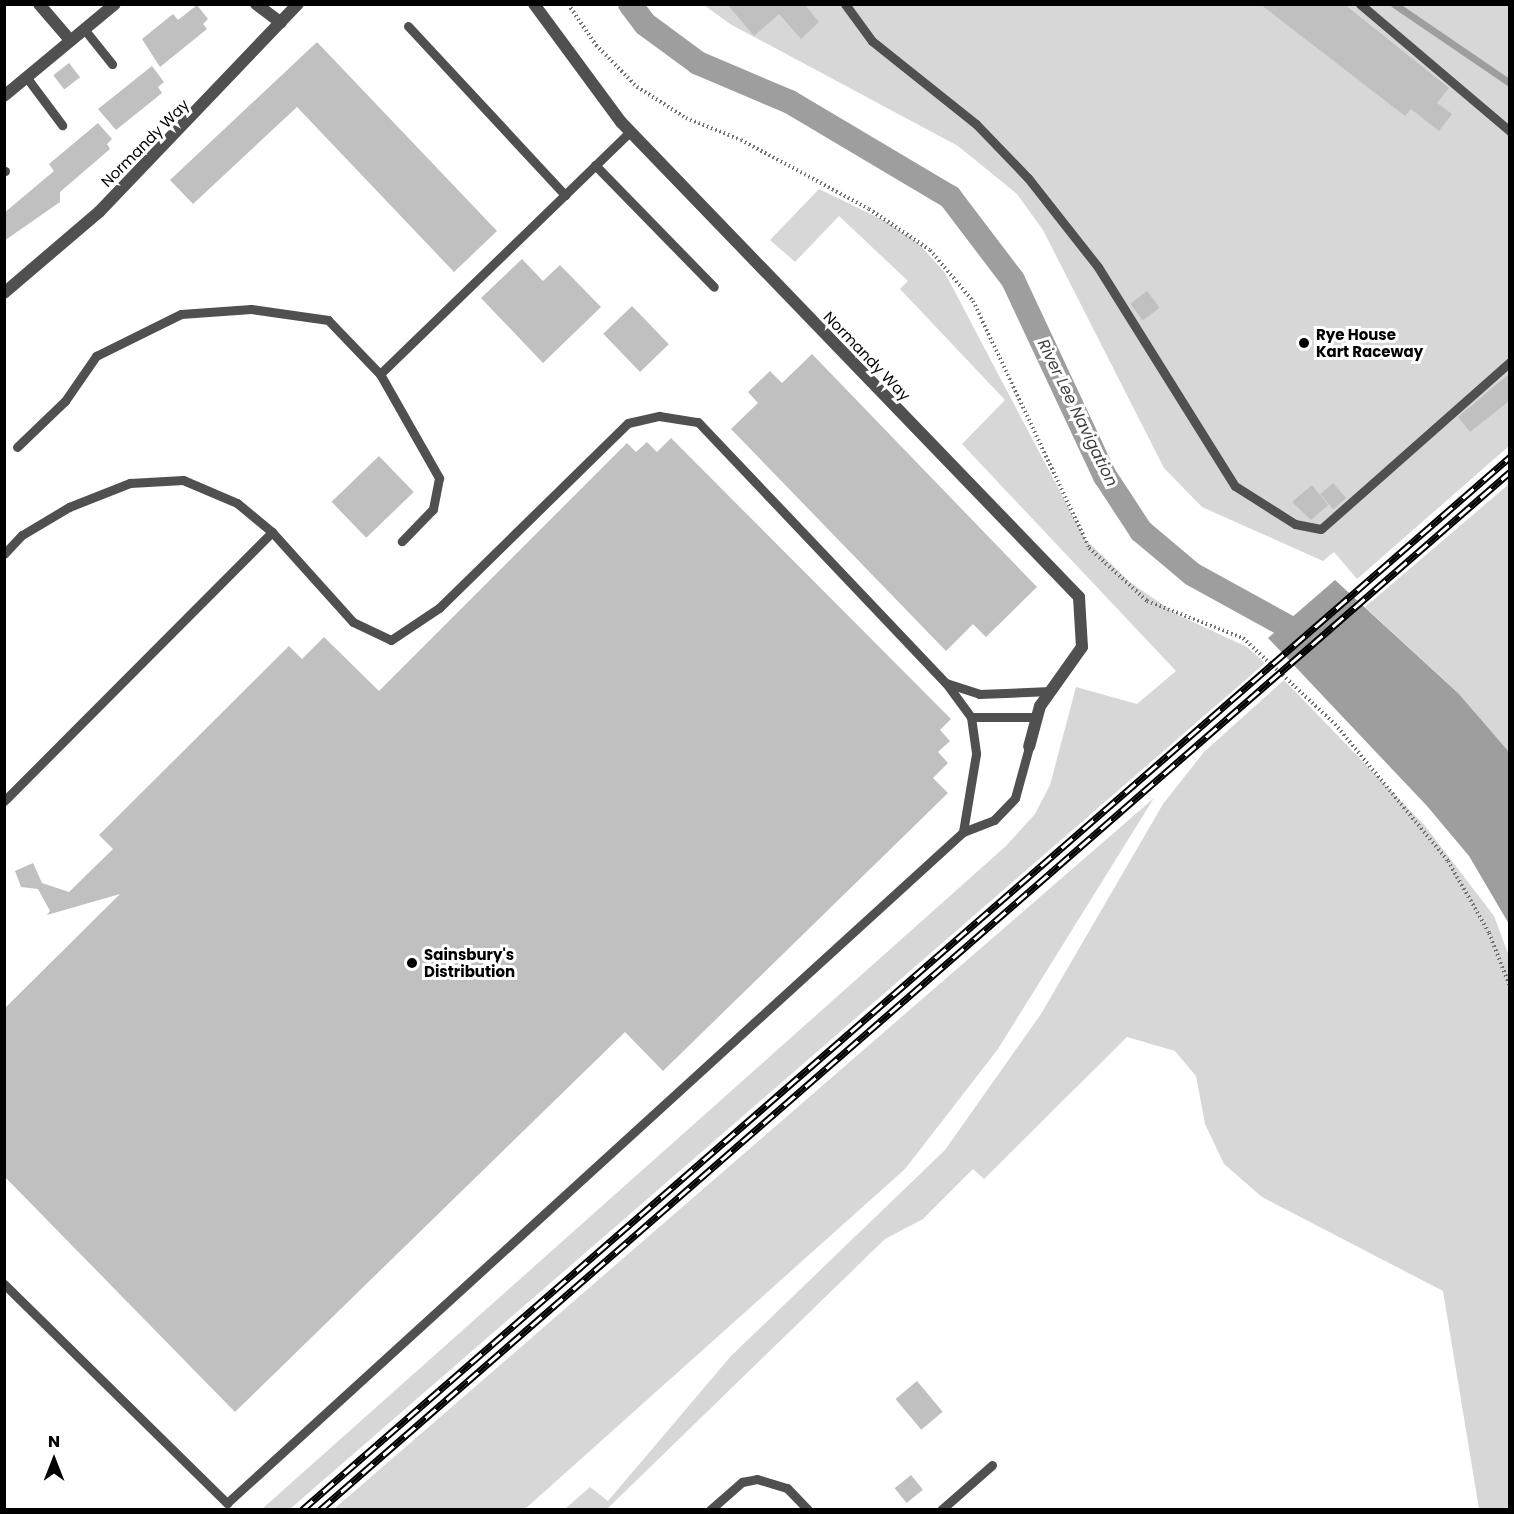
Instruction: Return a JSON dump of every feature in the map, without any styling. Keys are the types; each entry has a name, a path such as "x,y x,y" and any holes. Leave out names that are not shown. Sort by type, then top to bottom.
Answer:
{"street":[{"path":"39,4 70,40"},
{"path":"4,96 115,4"},
{"path":"256,4 281,23"},
{"name":"Normandy Way","path":"4,293 99,212 298,4"},
{"name":"Normandy Way","path":"534,4 630,132 1079,597 1082,647 1050,691 1036,717 1029,747"}],"lane":[{"path":"845,4 872,40 976,124 1028,178 1098,267 1235,486 1295,524 1321,529 1509,362"},
{"path":"1360,4 1509,131"},
{"path":"408,26 565,195"},
{"path":"84,29 112,64"},
{"path":"27,78 62,125"},
{"path":"380,374 630,132"},
{"path":"595,165 714,287"},
{"path":"17,447 65,401 96,356 181,314 251,309 328,320 380,374 440,478 433,509 402,541"},
{"path":"4,554 22,535 69,507 130,483 183,480 237,503 272,532 353,622 390,640 439,608 628,423 659,416 698,422 946,683 971,717 976,754 963,832"},
{"path":"4,801 272,532"},
{"path":"946,683 979,694 1050,691"},
{"path":"971,717 1036,717"},
{"path":"4,1284 226,1503 963,832 994,820 1015,798 1029,747"},
{"path":"941,1509 992,1464"},
{"path":"710,1509 742,1482 757,1479 787,1488 808,1509"}],"path":[{"path":"568,4 596,45 637,87 686,118 741,140 869,209 930,250 973,301 1089,548 1146,601 1243,638 1335,724 1448,861 1489,933 1509,987"}],"shaded area":[{"name":"Rye House Kart Raceway","path":"704,5 1509,5 1509,446 1357,579 1334,552 1323,561 1202,507 1164,468 1043,230 1017,194 958,146 730,24"},
{"path":"819,189 887,222 918,243 945,273 1085,539 1131,583 1178,615 1247,647 1265,663 290,1509 262,1509 1006,846 1035,814 1050,785 1076,687 1137,704 1176,671 962,444 1005,400 900,289 908,281 839,216 795,262 770,240"},
{"path":"1509,484 1509,752 1459,694 1365,607"},
{"path":"1335,580 1459,694 1509,752 1509,924 1469,856 1427,806 1268,638"},
{"path":"1284,680 1426,827 1494,916 1509,956 1509,1509 1479,1509 1443,1291 1262,1197 1224,1164 1205,1124 1196,1076 1175,1051 1127,1037 984,1179 973,1169 923,1219 885,1239 607,1509 565,1509 590,1487 608,1501 731,1356 945,1150 1041,1014 1163,804 1204,752"},
{"path":"1154,798 998,1049 905,1169 525,1509 334,1509"}],"building":[{"path":"727,4 804,4 819,22 801,39 779,14 754,36"},
{"path":"1260,4 1344,4 1449,88 1437,103 1452,114 1439,131 1411,109 1405,116"},
{"path":"197,5 208,19 203,24 207,29 160,67 142,39 173,14 178,20"},
{"path":"317,42 497,231 454,272 297,107 193,204 170,180"},
{"path":"69,63 80,77 64,89 53,75"},
{"path":"152,66 164,82 158,87 162,93 116,130 98,109"},
{"path":"98,123 112,139 107,144 110,149 60,192 60,202 4,241 4,213 54,171 49,164"},
{"path":"522,259 543,281 560,265 601,307 543,363 481,298"},
{"path":"1147,291 1160,308 1143,320 1130,304"},
{"path":"632,306 669,344 640,372 603,334"},
{"path":"812,354 1037,587 986,637 973,624 946,651 731,429 758,403 748,392 770,371 782,383"},
{"path":"1509,374 1509,401 1470,432 1458,417"},
{"name":"Sainsbury's Distribution","path":"671,438 951,719 940,730 950,741 938,752 948,763 933,778 948,793 663,1071 625,1032 235,1412 4,1176 4,1009 120,894 47,915 50,911 38,889 21,887 15,871 33,863 42,883 69,892 113,849 99,835 289,646 302,659 324,637 379,691 627,443 636,452 647,442 657,452"},
{"path":"379,456 414,492 366,538 332,502"},
{"path":"1333,483 1346,498 1333,509 1320,494"},
{"path":"1312,485 1328,505 1311,520 1292,502"},
{"path":"917,1381 943,1412 921,1430 896,1399"},
{"path":"911,1475 923,1490 907,1503 895,1488"}],"waterway":[{"name":"River Lee Navigation","path":"630,4 645,24 698,63 790,102 950,197 1013,280 1105,476 1141,531 1192,574 1312,640"},
{"path":"1394,4 1510,83"}],"railway":[{"path":"302,1510 1510,457"},
{"path":"320,1510 1510,472"}],"place":[{"name":"Rye House Kart Raceway","path":"1304,343"},
{"name":"Sainsbury's Distribution","path":"412,963"}]}
